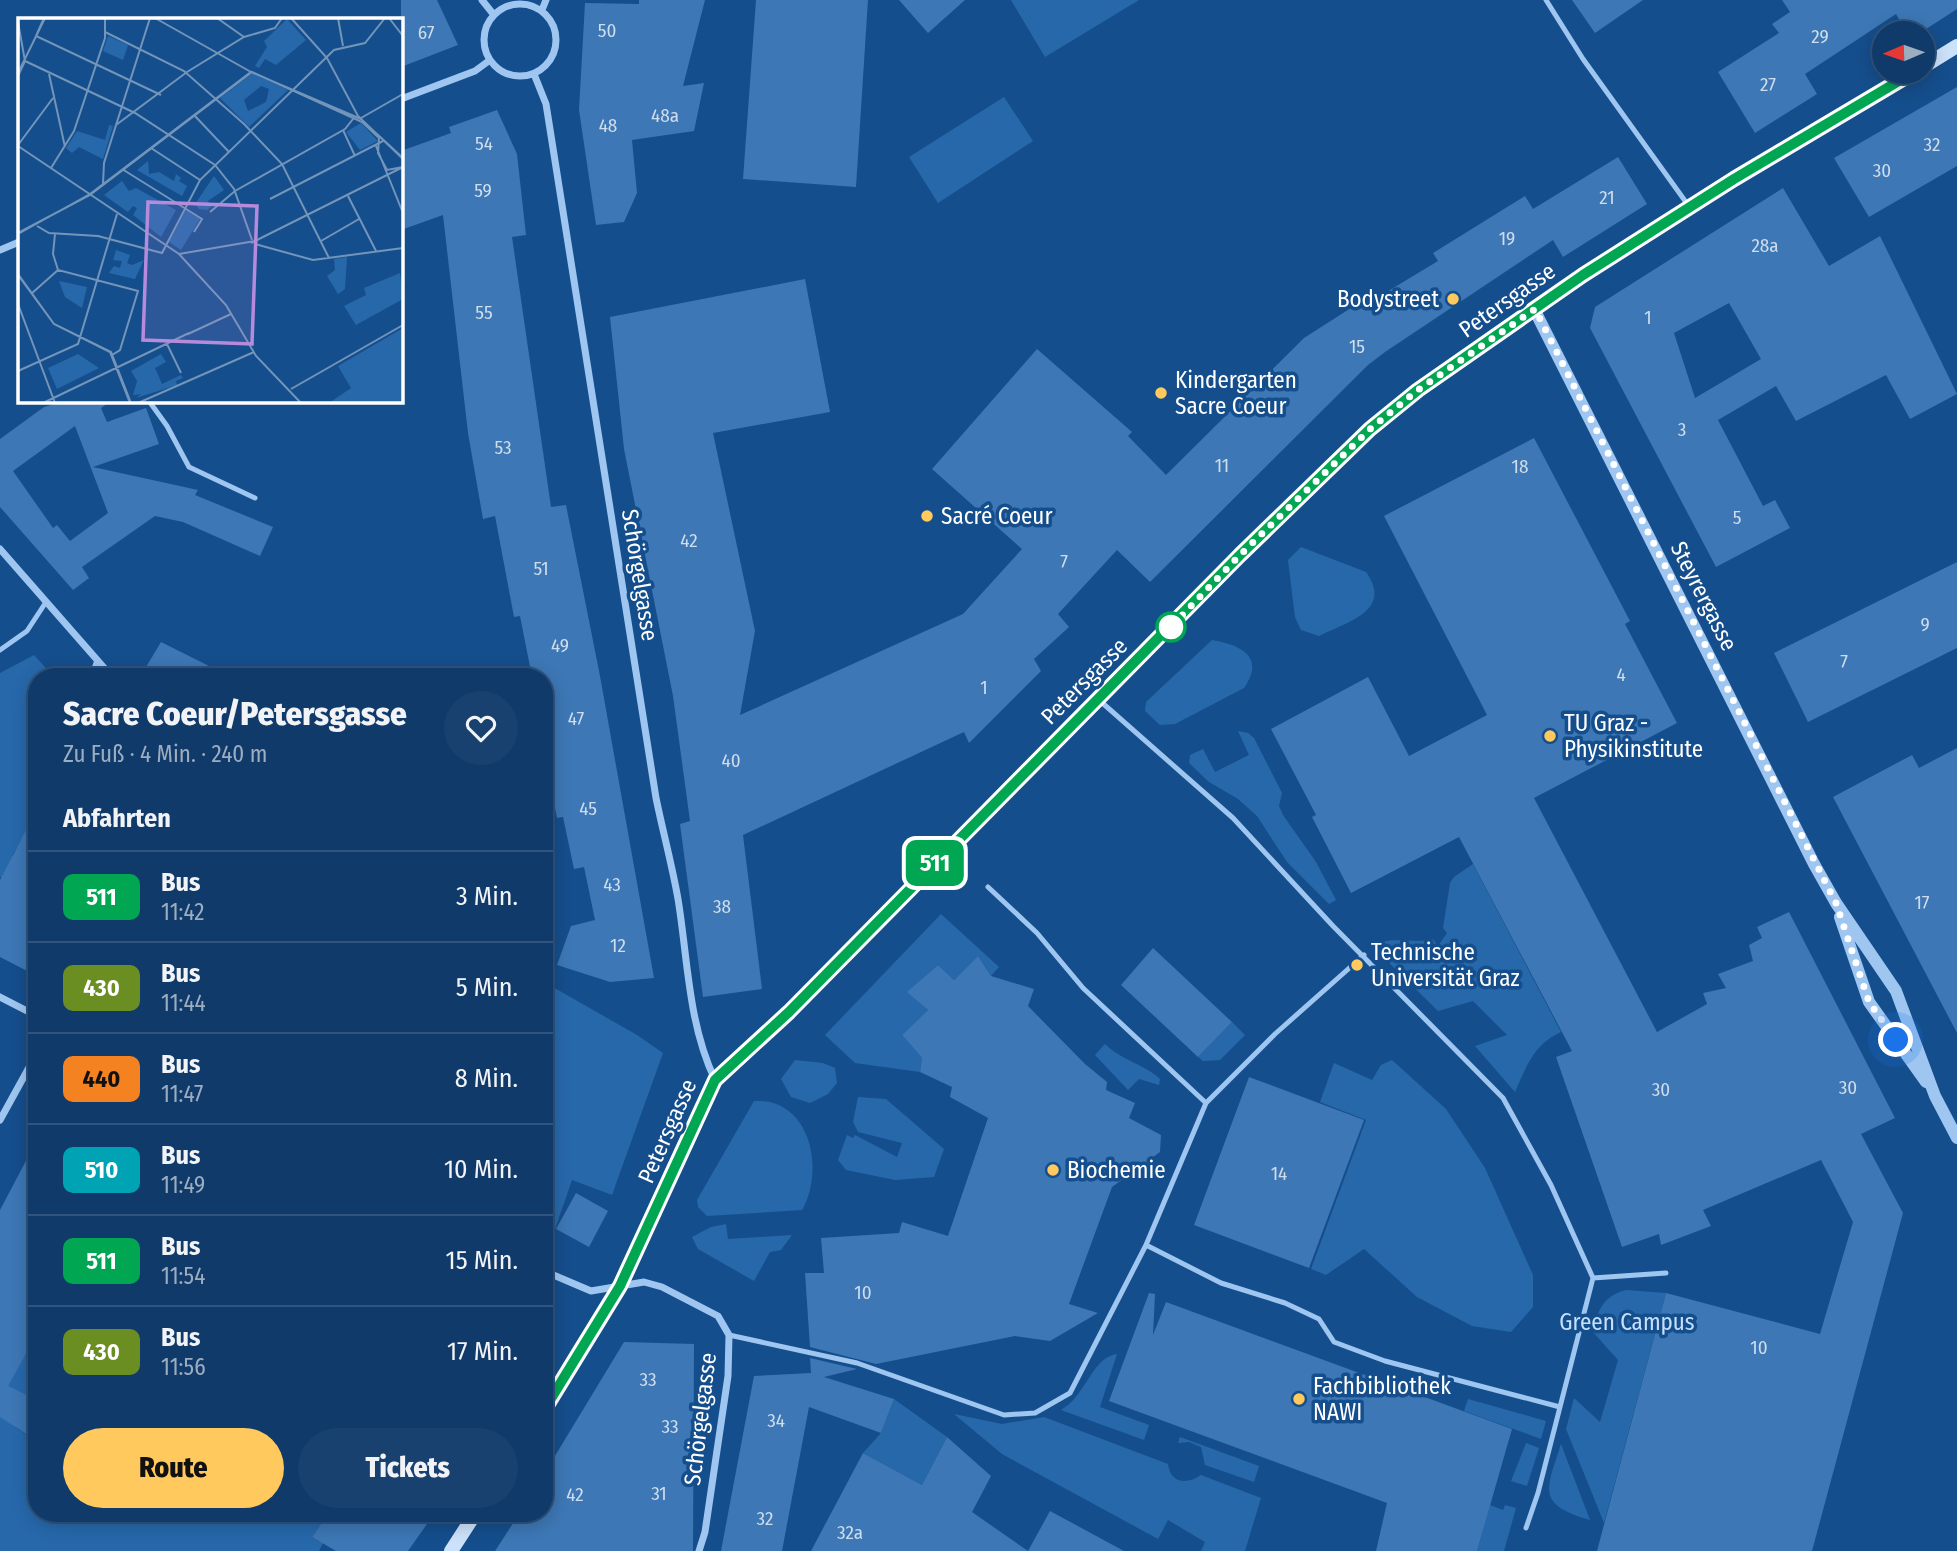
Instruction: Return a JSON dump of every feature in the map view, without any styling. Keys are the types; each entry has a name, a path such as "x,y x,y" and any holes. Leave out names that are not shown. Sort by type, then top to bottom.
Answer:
{"main road":[{"path":"1936,58 1957,46"},
{"name":"Petersgasse","path":"553,1395 620,1286 715,1080 789,1012 1240,555 1370,429 1418,390 1535,309 1690,208 1894,84"},
{"path":"451,1551 470,1522"}],"street":[{"path":"482,0 494,15"},
{"path":"542,10 546,0"},
{"path":"517,4 542,10 556,32 557,44 553,57 534,74 509,75 490,60 484,37 494,15 517,4"},
{"path":"402,99 475,71 490,60"},
{"name":"Schörgelgasse","path":"534,74 546,104 656,798 678,902 695,1021 704,1056 715,1080"},
{"path":"0,250 18,242"},
{"name":"Steyrergasse","path":"1535,309 1836,903 1896,991 1935,1096 1957,1138"},
{"path":"0,549 104,668"},
{"name":"Steyrergasse","path":"1836,903 1869,1002 1935,1096"},
{"path":"0,997 28,1011"},
{"path":"0,1120 28,1069"},
{"name":"Schörgelgasse","path":"553,1275 591,1291 644,1282 698,1303 718,1316 729,1335 728,1376 705,1532 699,1551"}],"lane":[{"path":"1546,0 1583,59 1690,208"},
{"path":"150,402 167,426 189,467 255,498"},
{"path":"0,650 27,631 46,602"},
{"path":"94,668 97,660"},
{"path":"1099,699 1233,818 1503,1098 1550,1185 1592,1278 1526,1528"},
{"path":"988,887 1037,933 1083,988 1206,1103"},
{"path":"729,1335 857,1363 1004,1415 1035,1413 1070,1393 1146,1245 1206,1103 1275,1034 1364,955"},
{"path":"1146,1245 1222,1283 1285,1303 1319,1319 1334,1342 1385,1361 1560,1407"},
{"path":"1592,1278 1666,1273"}],"green space":[{"path":"1011,0 1139,0 1045,57"},
{"path":"1004,97 1033,141 938,203 909,157"},
{"path":"1301,547 1366,572 1373,585 1371,606 1353,620 1319,636 1301,630 1295,617 1288,560"},
{"path":"1212,640 1240,649 1251,660 1250,677 1244,688 1175,724 1160,725 1145,711 1146,702"},
{"path":"34,655 46,668 28,668 28,844 21,840 12,856 23,861 10,882 0,877 0,673"},
{"path":"1238,731 1248,733 1254,738 1282,793 1279,806 1283,815 1316,862 1336,900 1329,904 1287,862 1257,816 1238,799 1209,782 1189,763 1190,755 1203,749 1215,772 1249,755"},
{"path":"1473,864 1561,1032 1537,1050 1515,1092 1475,1046 1507,1035 1473,1001 1438,1011 1373,947 1393,940 1433,939 1438,946 1447,933 1443,928 1450,883"},
{"path":"941,914 999,967 991,976 978,956 954,980 938,965 908,992 928,1010 902,1035 922,1058 920,1072 855,1063 825,1035"},
{"path":"553,987 663,1053 612,1195 572,1180 553,1235"},
{"path":"1232,1022 1245,1035 1220,1060 1203,1061 1198,1057"},
{"path":"1105,1044 1154,1074 1160,1079 1159,1085 1139,1079 1128,1090 1095,1055"},
{"path":"795,1060 823,1063 835,1068 837,1083 828,1094 810,1103 791,1097 781,1079"},
{"path":"1392,1060 1446,1109 1485,1168 1533,1275 1533,1307 1511,1332 1472,1326 1417,1297 1364,1249 1326,1275 1311,1269 1366,1120 1320,1102 1334,1063 1372,1080 1381,1065"},
{"path":"858,1097 886,1099 944,1149 934,1177 895,1180 846,1170 838,1160 847,1135 853,1138 855,1135 897,1157 902,1143 858,1132 853,1122"},
{"path":"754,1101 773,1103 789,1111 800,1124 808,1139 812,1157 809,1194 802,1210 707,1216 698,1207 697,1200"},
{"path":"726,1224 728,1239 792,1235 781,1250 770,1252 754,1281 698,1249 692,1237 711,1227"},
{"name":"Green Campus","path":"1626,1290 1666,1293 1604,1523 1566,1429 1574,1398 1600,1422 1618,1360 1592,1331 1603,1304 1612,1296"},
{"path":"28,1349 28,1401 15,1427 28,1436 28,1522 322,1522 312,1537 323,1543 319,1551 0,1551 0,1397"},
{"path":"1117,1354 1100,1407 1149,1425 1144,1440 1061,1410 1077,1396 1101,1362"},
{"path":"894,1399 947,1437 922,1485 863,1453 881,1433"},
{"path":"1468,1399 1546,1421 1541,1439 1464,1411"},
{"path":"954,1414 1002,1424 1044,1417 1168,1464 1172,1475 1180,1480 1190,1480 1201,1475 1261,1498 1245,1551 1201,1551 1205,1542 1168,1520 1158,1539 1002,1454"},
{"path":"1180,1437 1259,1466 1254,1482 1205,1465 1201,1447 1189,1442 1178,1443"},
{"path":"1526,1443 1539,1448 1527,1486 1511,1481"},
{"path":"1561,1444 1590,1520 1561,1508 1550,1494 1549,1484"},
{"path":"1490,1505 1503,1510 1505,1505 1516,1508 1504,1551 1477,1551"}],"building":[{"path":"401,0 437,0 458,45 402,67"},
{"path":"639,0 705,0 683,86 704,83 694,131 632,140 637,193 624,222 596,225 579,110 585,3 639,4"},
{"path":"756,0 868,0 856,187 743,179"},
{"path":"899,0 965,0 928,33"},
{"path":"1572,0 1643,0 1595,33"},
{"path":"1782,0 1957,0 1957,9 1936,23 1900,21 1896,14 1885,21 1872,21 1872,30 1805,74 1817,94 1755,133 1718,72 1779,33 1772,24 1790,12"},
{"path":"1957,87 1957,166 1869,217 1834,158"},
{"path":"497,110 517,154 526,235 512,237 551,507 566,505 600,676 654,978 610,982 557,965 571,926 595,920 584,867 574,869 563,817 557,818 553,798 553,668 530,668 520,616 514,617 495,516 483,519 468,433 443,215 402,230 402,151 451,133 449,127"},
{"path":"1618,157 1647,204 1563,257 1553,240 1385,352 1368,365 1150,582 1117,550 1058,614 1069,627 1034,659 1041,671 969,743 964,732 743,835 762,989 703,997 680,824 690,821 673,696 624,449 610,317 805,279 830,412 713,433 755,631 740,715 963,614 1022,549 932,469 1037,349 1132,432 1128,436 1166,475 1304,338 1368,297 1370,302 1438,261 1433,253 1525,196 1533,209"},
{"path":"1783,188 1829,266 1880,236 1957,394 1910,419 1886,375 1796,421 1776,386 1718,420 1763,506 1775,500 1790,528 1716,567 1590,328 1595,307","holes":["1729,303 1761,359 1695,398 1674,333"]},
{"path":"62,402 110,402 101,408 107,422 146,408 159,444 93,467 198,490 195,495 273,527 260,556 183,522 155,516 82,567 89,578 73,590 0,507 0,439 44,407","holes":["75,426 108,513 70,541 57,525 53,528 13,471"]},
{"path":"1534,438 1630,621 1625,624 1677,723 1534,798 1657,1032 1707,1004 1703,993 1726,988 1718,974 1753,961 1749,945 1762,938 1757,927 1789,912 1895,1118 1861,1134 1903,1213 1812,1551 1597,1551 1666,1293 1820,1334 1853,1222 1821,1160 1703,1210 1711,1226 1661,1245 1659,1234 1622,1247 1556,1057 1572,1051 1459,837 1351,893 1312,817 1316,815 1271,729 1368,677 1409,756 1487,715 1384,516"},
{"path":"1957,562 1957,648 1808,722 1774,653"},
{"path":"161,642 213,668 145,668"},
{"path":"1957,748 1957,1033 1833,797 1912,755 1919,768"},
{"path":"28,826 28,971 0,957 0,880"},
{"path":"1153,948 1232,1022 1198,1057 1121,985"},
{"name":"Biochemie","path":"978,956 991,976 1034,989 1028,1006 1085,1064 1107,1082 1106,1090 1135,1103 1129,1118 1161,1135 1160,1152 1112,1187 1069,1304 1098,1313 1050,1341 1015,1336 876,1364 810,1347 805,1273 824,1273 821,1238 899,1233 902,1222 948,1236 988,1118 950,1097 952,1087 920,1072 922,1058 902,1035 928,1010 907,992 938,965 954,980"},
{"path":"1249,1077 1364,1120 1309,1268 1194,1225"},
{"path":"28,1157 28,1350 8,1386 28,1396 28,1435 0,1417 0,1210"},
{"path":"576,1193 608,1211 589,1247 556,1229"},
{"name":"Fachbibliothek NAWI","path":"1149,1293 1155,1294 1153,1335 1166,1302 1512,1429 1477,1551 1376,1551 1387,1503 1109,1401"},
{"path":"624,1342 694,1344 693,1551 495,1551 514,1522 553,1522 553,1459"},
{"path":"810,1358 857,1369 824,1377 894,1399 881,1433 809,1407 782,1551 721,1551 754,1376 811,1373"},
{"path":"947,1437 991,1476 972,1512 1028,1551 811,1551 863,1453 922,1485"},
{"path":"1050,1511 1124,1551 1028,1551"},
{"path":"322,1522 428,1522 408,1551 336,1551 312,1537"}],"bus line":[{"name":"511","path":"553,1396 620,1286 715,1080 789,1012 1240,555 1370,429 1418,390 1583,275 1734,179 1894,84"}],"place":[{"name":"Bodystreet","path":"1453,299"},
{"name":"Kindergarten Sacre Coeur","path":"1161,393"},
{"name":"Sacré Coeur","path":"927,516"},
{"name":"TU Graz - Physikinstitute","path":"1550,736"},
{"name":"Technische Universität Graz","path":"1357,965"},
{"name":"Biochemie","path":"1053,1170"},
{"name":"Fachbibliothek NAWI","path":"1299,1399"}],"route":[{"path":"1171,627 1168,630 1240,555 1370,429 1418,390 1535,309 1836,903 1869,1002 1896,1040"}]}
